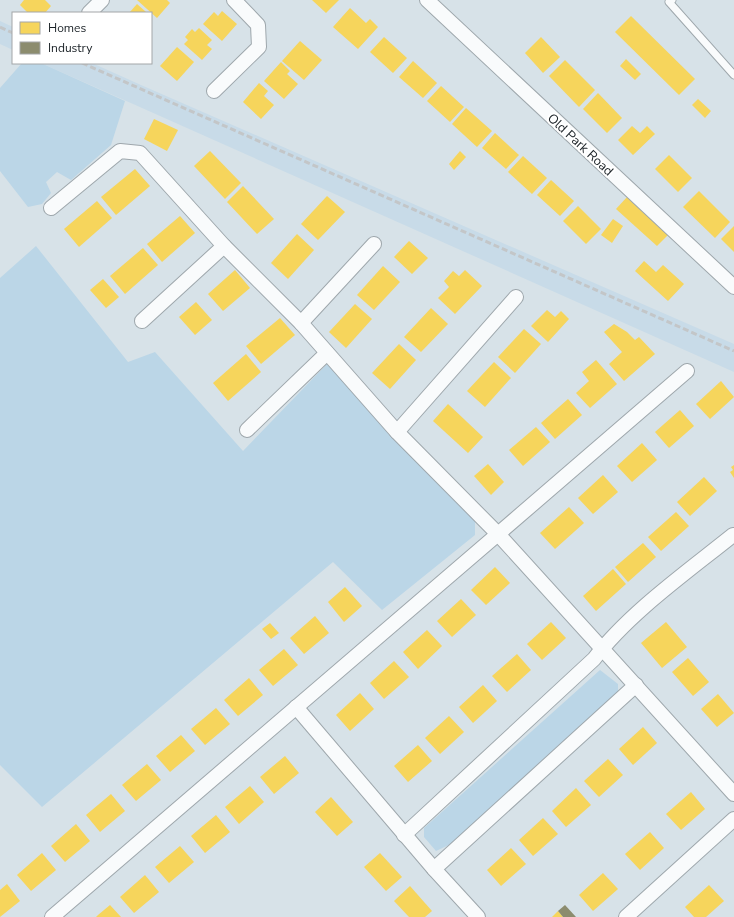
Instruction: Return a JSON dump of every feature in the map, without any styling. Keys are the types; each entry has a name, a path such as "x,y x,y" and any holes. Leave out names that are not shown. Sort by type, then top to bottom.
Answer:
{"street":[{"path":"90,12 102,0"},
{"path":"214,91 259,47 258,25 234,0"},
{"name":"Old Park Road","path":"427,0 734,287"},
{"path":"51,208 120,152 140,153 224,246 301,323 397,432 498,534 734,794"},
{"path":"301,323 374,244"},
{"path":"142,321 224,246"},
{"path":"397,432 516,297"},
{"path":"247,430 327,353"},
{"path":"52,917 687,371"},
{"path":"404,835 594,659 602,649 643,609 733,535"},
{"path":"434,869 636,685"},
{"path":"296,707 404,835 478,917"},
{"path":"626,917 734,819"}],"lane":[{"path":"672,0 669,2 734,75"}],"shaded area":[{"path":"0,21 12,27 12,50 0,44"},
{"path":"21,64 43,64 125,101 111,145 71,180 57,172 46,182 51,193 42,204 28,207 0,171 0,88"},
{"path":"43,64 94,64 734,344 734,372"},
{"path":"36,246 128,362 155,352 243,451 327,364 475,520 475,535 382,610 333,562 42,807 0,765 0,278"},
{"path":"600,670 618,684 618,693 453,843 436,851 424,837 424,828"}],"building: Homes":[{"path":"24,0 45,0 51,6 46,12 27,12 20,5"},
{"path":"137,0 167,0 170,3 157,18"},
{"path":"312,0 339,0 326,13"},
{"path":"137,4 146,12 130,12"},
{"path":"350,8 366,23 370,19 378,27 358,49 333,27"},
{"path":"222,11 237,24 222,41 203,24 214,12 218,16"},
{"path":"631,16 695,79 679,95 615,32"},
{"path":"199,28 212,40 207,45 212,49 202,60 184,44 188,40 185,37 192,29 195,32"},
{"path":"384,37 407,58 393,73 370,52"},
{"path":"541,37 560,57 543,73 525,53"},
{"path":"300,41 322,60 304,80 282,61"},
{"path":"177,47 194,62 177,81 160,66"},
{"path":"626,59 641,74 635,80 620,66"},
{"path":"565,60 595,90 579,107 549,76"},
{"path":"413,61 437,83 423,98 399,77"},
{"path":"281,62 290,71 287,74 298,84 284,99 264,81"},
{"path":"259,83 268,91 264,96 274,105 261,119 243,102"},
{"path":"441,86 464,107 450,122 427,101"},
{"path":"598,93 622,118 607,133 583,109"},
{"path":"698,99 711,111 705,118 692,105"},
{"path":"466,108 492,131 477,147 452,124"},
{"path":"154,119 178,130 167,151 144,139"},
{"path":"632,126 640,133 647,126 655,134 633,155 618,140"},
{"path":"495,133 519,155 506,169 482,148"},
{"path":"210,151 241,183 225,199 194,166"},
{"path":"460,151 466,157 454,170 449,164"},
{"path":"669,155 692,178 678,192 655,169"},
{"path":"523,156 547,178 532,194 508,172"},
{"path":"135,169 150,186 116,215 101,197"},
{"path":"551,180 574,201 560,216 537,195"},
{"path":"243,186 274,219 257,234 227,202"},
{"path":"699,191 730,222 715,238 683,207"},
{"path":"327,196 345,212 318,240 301,224"},
{"path":"627,197 668,235 657,246 616,209"},
{"path":"97,201 112,218 79,247 64,229"},
{"path":"578,206 601,229 586,244 563,221"},
{"path":"180,216 195,233 162,262 147,244"},
{"path":"613,219 623,226 612,243 601,235"},
{"path":"734,226 734,252 721,239"},
{"path":"297,234 314,250 288,279 271,263"},
{"path":"409,241 428,258 412,274 394,257"},
{"path":"143,248 158,265 125,294 110,276"},
{"path":"644,261 656,272 663,265 684,284 668,301 635,271"},
{"path":"383,266 400,282 374,310 357,295"},
{"path":"235,270 250,288 223,311 208,294"},
{"path":"465,270 482,286 455,314 438,298 449,287 444,281 453,271 459,276"},
{"path":"103,279 119,297 106,308 90,290"},
{"path":"196,302 212,320 195,335 179,317"},
{"path":"355,304 372,319 346,348 329,332"},
{"path":"431,308 448,324 421,352 404,337"},
{"path":"547,310 555,317 561,311 569,319 548,342 531,326"},
{"path":"280,318 295,335 261,364 246,346"},
{"path":"614,324 627,332 635,340 639,337 655,354 624,381 609,364 622,352 604,332"},
{"path":"524,329 541,344 515,373 498,357"},
{"path":"399,344 416,360 390,389 372,373"},
{"path":"246,354 261,372 228,401 213,383"},
{"path":"596,360 617,384 590,408 576,393 589,381 582,372"},
{"path":"494,362 511,378 485,407 467,391"},
{"path":"721,381 734,397 710,419 696,404"},
{"path":"568,399 582,415 555,439 541,423"},
{"path":"448,404 483,437 468,453 433,421"},
{"path":"680,410 694,426 669,448 655,432"},
{"path":"536,427 550,442 523,466 509,450"},
{"path":"642,443 657,460 632,482 617,466"},
{"path":"488,464 504,482 491,495 474,476"},
{"path":"734,465 734,478 730,472 733,470 731,467"},
{"path":"603,475 618,492 593,514 578,498"},
{"path":"704,477 717,491 690,516 677,502"},
{"path":"569,507 584,523 555,549 540,533"},
{"path":"676,512 689,526 661,551 648,537"},
{"path":"643,543 656,557 628,582 615,567"},
{"path":"495,567 510,583 486,605 471,590"},
{"path":"613,569 626,584 596,611 583,596"},
{"path":"345,587 362,606 344,622 328,602"},
{"path":"461,599 476,615 452,637 437,621"},
{"path":"315,616 329,633 304,654 290,638"},
{"path":"551,622 566,638 542,660 527,644"},
{"path":"666,622 687,647 662,668 641,643"},
{"path":"270,623 279,633 271,639 262,629"},
{"path":"427,630 442,646 418,669 403,652"},
{"path":"284,649 298,665 273,686 259,670"},
{"path":"517,654 531,670 507,692 492,676"},
{"path":"688,658 709,682 693,696 672,672"},
{"path":"394,661 409,677 384,699 370,683"},
{"path":"249,678 263,695 238,716 224,700"},
{"path":"483,685 497,701 473,723 459,707"},
{"path":"360,693 374,709 350,731 336,715"},
{"path":"718,694 734,713 717,727 701,709"},
{"path":"216,708 230,724 205,745 191,729"},
{"path":"449,716 464,732 440,754 425,738"},
{"path":"643,727 657,743 633,765 619,749"},
{"path":"181,735 195,751 170,772 156,756"},
{"path":"418,745 432,761 408,782 394,766"},
{"path":"285,756 299,773 274,794 260,777"},
{"path":"608,759 623,775 599,797 584,781"},
{"path":"147,764 161,780 136,801 122,785"},
{"path":"250,786 264,802 239,824 225,807"},
{"path":"576,788 591,805 566,827 552,811"},
{"path":"691,792 705,809 681,830 666,814"},
{"path":"111,794 125,811 100,832 86,815"},
{"path":"331,797 353,822 337,836 315,812"},
{"path":"216,815 230,832 205,853 191,836"},
{"path":"543,818 558,834 533,856 519,840"},
{"path":"76,824 90,841 65,862 51,846"},
{"path":"650,832 664,848 640,870 625,854"},
{"path":"180,846 194,862 169,883 155,867"},
{"path":"511,848 526,864 501,886 487,870"},
{"path":"42,853 56,870 31,891 17,875"},
{"path":"380,853 402,877 386,891 364,867"},
{"path":"603,873 618,889 593,911 579,895"},
{"path":"145,875 159,892 134,913 120,897"},
{"path":"7,884 20,901 0,917 0,890"},
{"path":"709,885 724,901 706,917 694,917 685,907"},
{"path":"410,886 432,911 425,917 409,917 394,901"},
{"path":"110,905 121,917 96,917 98,915"},
{"path":"558,911 563,917 552,917"}],"building: Industry":[{"path":"565,905 576,917 563,917 558,911"}],"railway":[{"path":"0,27 12,33"},
{"path":"84,64 734,351"}]}
